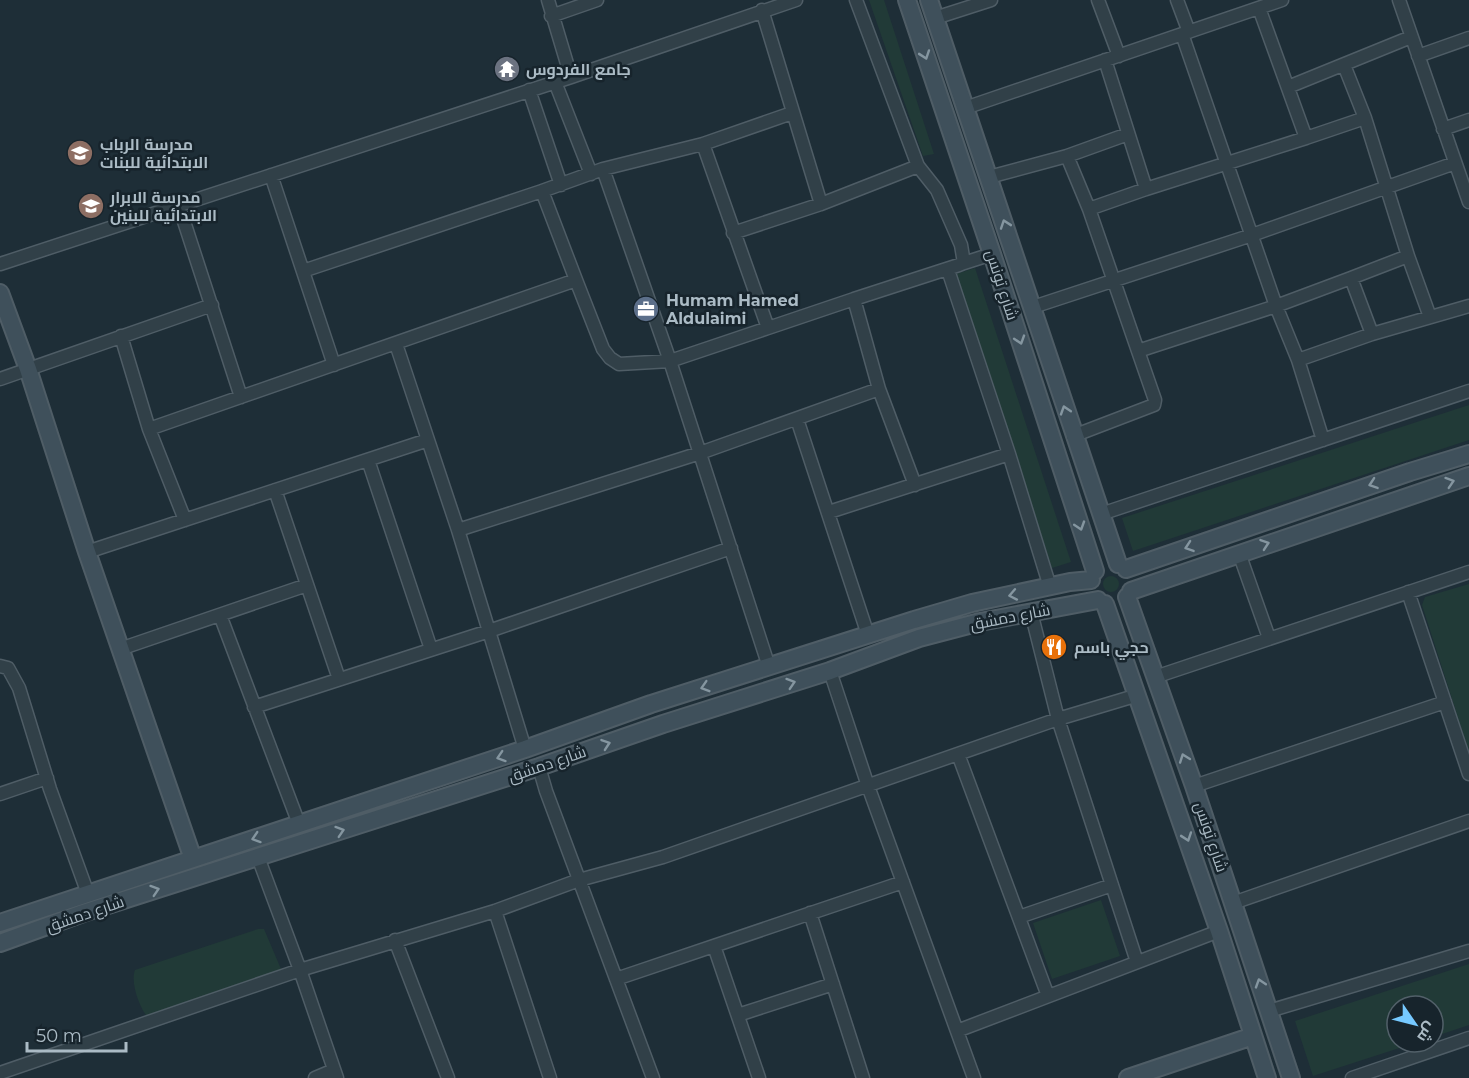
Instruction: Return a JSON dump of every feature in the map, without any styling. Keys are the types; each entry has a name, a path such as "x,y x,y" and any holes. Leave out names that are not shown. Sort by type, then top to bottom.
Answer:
{"main road":[{"name":"شارع تونس","path":"906,0 992,254 1093,575"},
{"name":"شارع تونس","path":"929,0 1033,307 1073,436 1122,566"},
{"path":"0,293 28,369 87,552 193,859"},
{"path":"1469,454 1122,566 1106,563 1093,575 1092,591 1102,602 1117,603 1129,594 1239,553 1469,476"},
{"path":"1410,472 1417,493"},
{"path":"1122,566 1131,579 1129,594"},
{"name":"شارع دمشق","path":"4,922 525,749 651,704 943,611 1093,575"},
{"name":"شارع تونس","path":"1129,594 1291,1078"},
{"name":"شارع تونس","path":"1102,602 1138,695 1267,1078"},
{"name":"شارع دمشق","path":"7,940 83,913 830,671 939,632 1031,612 1102,602"},
{"path":"4,922 7,940"},
{"path":"1128,1078 1253,1036"}],"street":[{"path":"548,0 571,76"},
{"path":"551,16 597,0"},
{"path":"0,264 555,82 796,0"},
{"path":"856,0 918,166 937,190 961,245 964,263"},
{"path":"935,18 991,0"},
{"path":"1098,0 1119,56"},
{"path":"1176,0 1227,162 1276,306 1298,360 1323,440"},
{"path":"965,108 1282,0"},
{"path":"1399,0 1469,202"},
{"path":"1259,8 1306,138"},
{"path":"762,10 821,204"},
{"path":"1288,87 1411,37"},
{"path":"1418,56 1469,38"},
{"path":"1105,60 1146,189"},
{"path":"1344,64 1365,118 1408,256 1430,317"},
{"path":"555,82 591,174"},
{"path":"529,90 561,184"},
{"path":"303,271 603,169 703,144 792,112"},
{"path":"1089,209 1365,118"},
{"path":"1443,129 1469,120"},
{"path":"989,177 1067,156 1128,134"},
{"path":"703,144 768,328"},
{"path":"1067,156 1089,209 1155,400 1154,405 1073,436"},
{"path":"1033,307 1252,235 1455,163"},
{"path":"733,233 821,204 918,166"},
{"path":"603,169 670,361 769,667"},
{"path":"271,175 334,365"},
{"path":"542,191 603,349 619,364 670,361 992,254"},
{"path":"179,206 241,397"},
{"path":"1138,351 1276,306 1408,256"},
{"path":"948,270 1050,587"},
{"path":"1351,278 1372,334"},
{"path":"149,429 576,280"},
{"path":"854,299 879,389 915,485"},
{"path":"0,379 212,305"},
{"path":"1298,360 1372,334 1469,306"},
{"path":"120,336 149,429 185,520"},
{"path":"396,344 458,530 525,749"},
{"path":"458,530 700,453 879,389"},
{"path":"1101,514 1469,391"},
{"path":"797,418 830,512 868,635"},
{"path":"87,552 428,440"},
{"path":"830,512 1009,454"},
{"path":"368,460 431,649"},
{"path":"275,490 339,680"},
{"path":"254,707 489,631 731,548"},
{"path":"1239,553 1269,638"},
{"path":"1155,677 1469,572"},
{"path":"120,649 307,585"},
{"path":"1408,592 1469,774"},
{"path":"1031,612 1058,719 1137,962"},
{"path":"220,615 299,824"},
{"path":"0,666 8,668 20,688 47,778 88,894"},
{"path":"830,671 868,786 974,1078"},
{"path":"0,1073 300,970 495,910 579,880 663,857 1058,719 1138,695"},
{"path":"1194,786 1444,702"},
{"path":"958,754 1048,996"},
{"path":"539,767 653,1078"},
{"path":"0,794 47,778"},
{"path":"1233,903 1469,821"},
{"path":"258,857 336,1074 315,1078"},
{"path":"616,979 903,882"},
{"path":"1019,917 1112,885"},
{"path":"495,910 546,1077"},
{"path":"810,913 863,1078"},
{"path":"957,1031 1219,931"},
{"path":"395,940 448,1078"},
{"path":"714,946 759,1078"},
{"path":"1269,1011 1469,951"},
{"path":"738,1015 833,984"},
{"path":"1352,1078 1469,1038"},
{"path":"24,1065 28,1078"}],"green space":[{"path":"869,0 884,0 934,154 923,156"},
{"path":"975,268 1071,562 1052,568 956,274"},
{"path":"1469,405 1469,440 1133,551 1122,518"},
{"path":"1111,576 1117,578 1119,584 1117,590 1111,592 1105,590 1103,584 1105,578"},
{"path":"1469,584 1469,752 1422,605 1425,597"},
{"path":"1101,900 1120,956 1052,979 1033,923"},
{"path":"258,929 264,929 281,969 277,979 150,1020 146,1016 135,989 135,970"},
{"path":"1469,964 1469,1025 1445,1033 1445,994 1385,994 1385,1053 1313,1076 1295,1021"}],"place":[{"name":"جامع الفردوس","path":"507,69"},
{"name":"مدرسة الرباب الابتدائية للبنات","path":"80,153"},
{"name":"مدرسة الابرار الابتدائية للبنين","path":"91,206"},
{"name":"Humam Hamed Aldulaimi","path":"646,309"},
{"name":"حجي باسم","path":"1054,647"}]}
